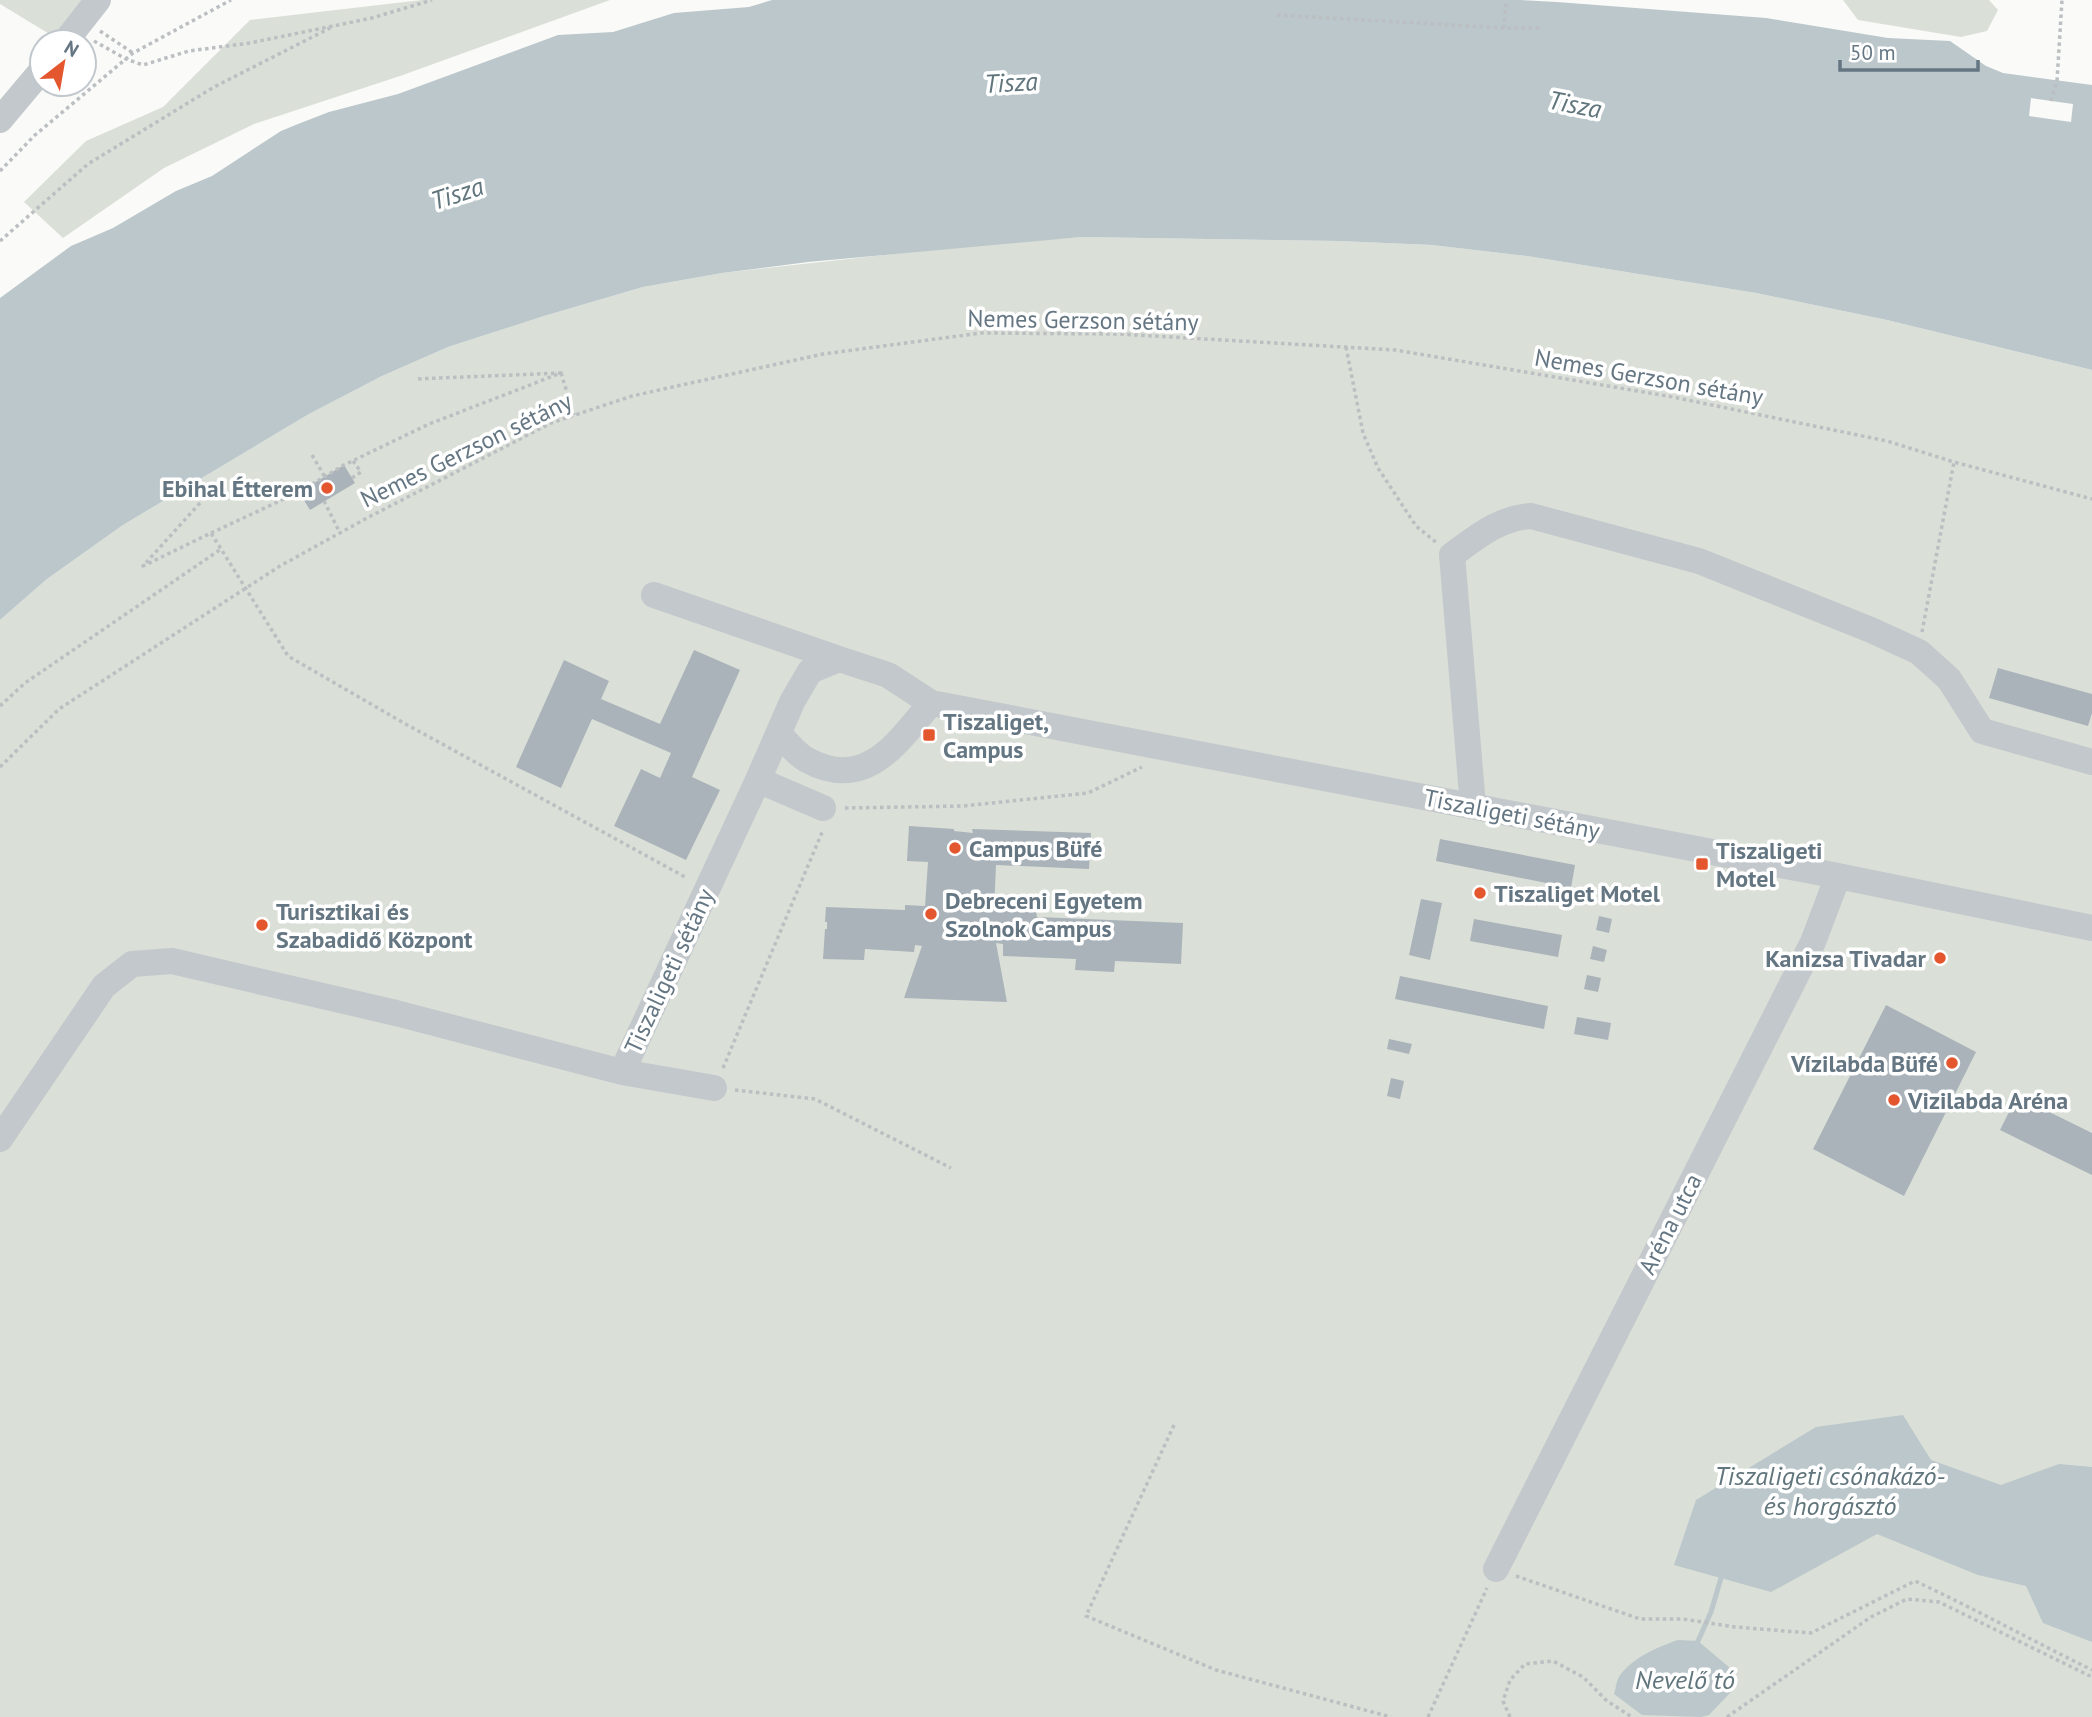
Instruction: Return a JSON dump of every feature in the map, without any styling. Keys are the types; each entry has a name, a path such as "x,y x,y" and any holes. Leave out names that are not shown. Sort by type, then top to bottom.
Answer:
{"street":[{"path":"76,28 97,0"},
{"path":"0,120 28,87"},
{"path":"1473,806 1452,555 1486,531 1513,517 1531,516 1699,561 1871,630 1919,652 1949,679 1982,731 2092,762"},
{"name":"Tiszaligeti sétány","path":"654,595 888,675 930,703 1838,876 2092,928"},
{"name":"Tiszaligeti sétány","path":"0,1139 104,986 132,964 172,961 396,1013 622,1072 792,702 810,671 839,659"},
{"path":"779,734 806,760 838,771 872,765 898,743 930,703"},
{"path":"758,780 828,808"},
{"name":"Aréna utca","path":"1496,1569 1813,942 1838,876"},
{"path":"622,1072 715,1088"}],"path":[{"path":"0,171 35,135 133,53 231,0"},
{"path":"98,48 143,65 189,51 250,43 372,18 432,0"},
{"path":"1504,29 1506,0"},
{"path":"2051,101 2057,81 2062,0"},
{"path":"1277,15 1504,29 1540,28"},
{"path":"0,241 88,164 214,87 334,26"},
{"name":"Nemes Gerzson sétány","path":"0,766 60,709 246,588 340,533 551,423 632,396 823,354 981,333 1119,334 1395,350 1673,397 1887,441 2092,499"},
{"path":"1346,347 1363,433 1378,468 1416,526 1452,555"},
{"path":"561,373 575,415"},
{"path":"415,379 561,373"},
{"path":"200,503 143,566 299,492 429,424 561,373"},
{"path":"312,455 325,477"},
{"path":"352,478 360,472 354,461"},
{"path":"1919,652 1954,462"},
{"path":"324,501 340,533"},
{"path":"211,533 288,656 402,722 708,889"},
{"path":"0,706 25,683 222,549"},
{"path":"951,1168 816,1099 715,1088 828,808 963,806 1088,793 1140,767 1151,765"},
{"path":"1174,1425 1086,1616 1216,1670 1391,1717"},
{"path":"1428,1717 1496,1569 1640,1619 1683,1619 1735,1627 1811,1633 1915,1581 2092,1670"},
{"path":"1727,1717 1871,1617 1907,1599 1939,1602 2092,1677"},
{"path":"1510,1717 1503,1701 1510,1681 1525,1664 1553,1661 1583,1677 1607,1700 1632,1717"}],"shaded area":[{"path":"0,0 86,0 64,28 40,28 0,4"},
{"path":"422,0 610,0 400,76 254,124 164,168 63,238 24,202 86,141 163,107 250,20"},
{"path":"1843,0 1989,0 1998,10 1987,31 1961,37 1858,20"},
{"path":"1081,237 1339,241 1432,245 1527,256 1756,293 1887,320 2092,370 2092,1717 0,1717 0,620 47,579 123,525 309,414 382,376 448,347 643,287 722,273 974,245"}],"water":[{"name":"Tisza","path":"772,0 1520,0 1766,18 1888,38 1950,41 1986,66 2003,73 2092,85 2092,370 1887,320 1756,293 1527,256 1432,245 1081,237 808,262 643,287 448,347 382,376 309,414 123,525 47,579 0,620 0,298 71,246 113,228 176,191 212,176 281,131 329,112 398,94 558,35 613,32 674,13 749,7"},
{"name":"Tiszaligeti csónakázó- és horgásztó","path":"1903,1415 1931,1460 2001,1485 2059,1464 2092,1467 2092,1642 2043,1623 2026,1586 1978,1575 1877,1534 1771,1592 1674,1565 1696,1500 1816,1427"},
{"name":"Nevelő tó","path":"1678,1640 1698,1641 1730,1668 1731,1692 1709,1715 1642,1715 1614,1694 1619,1677 1630,1664"}],"pier":[{"path":"2031,98 2073,104 2071,122 2029,116"}],"building":[{"name":"Ebihal Étterem","path":"344,465 355,483 310,510 299,492"},
{"path":"694,650 740,670 692,777 720,790 686,860 614,826 641,769 660,778 671,753 592,719 561,788 516,767 564,660 609,681 601,699 660,724"},
{"path":"1998,668 2092,694 2092,713 2088,726 1989,698"},
{"name":"Debreceni Egyetem Szolnok Campus","path":"909,826 973,833 972,829 1091,833 1089,869 996,865 994,910 1036,911 1037,917 1183,923 1181,964 1115,961 1114,972 1075,970 1076,959 1003,956 1003,944 996,943 1007,1002 904,998 922,946 915,945 914,952 865,949 864,960 823,959 827,929 826,907 905,910 905,905 925,906 928,862 907,861"},
{"path":"1440,839 1575,865 1571,888 1436,861"},
{"path":"1604,887 1617,890 1615,902 1601,900"},
{"path":"1421,899 1442,903 1430,960 1409,955"},
{"path":"1599,916 1612,919 1609,933 1596,930"},
{"path":"1474,919 1562,935 1558,957 1470,941"},
{"path":"1593,946 1607,950 1604,962 1590,959"},
{"path":"1587,975 1601,978 1598,992 1584,989"},
{"path":"1400,976 1548,1006 1544,1029 1395,999"},
{"name":"Vizilabda Aréna","path":"1886,1005 1976,1052 1904,1196 1813,1149"},
{"path":"1577,1017 1611,1023 1608,1040 1574,1034"},
{"path":"1389,1039 1412,1044 1409,1054 1387,1049"},
{"path":"1391,1078 1404,1081 1400,1099 1387,1096"},
{"path":"2025,1100 2092,1133 2092,1175 2000,1130 2012,1106"}],"waterway":[{"path":"1698,1641 1711,1612 1721,1578"}],"place":[{"name":"Ebihal Étterem","path":"327,488"},
{"name":"Tiszaliget, Campus","path":"929,735"},
{"name":"Campus Büfé","path":"955,848"},
{"name":"Tiszaligeti Motel","path":"1702,864"},
{"name":"Tiszaliget Motel","path":"1480,893"},
{"name":"Debreceni Egyetem Szolnok Campus","path":"931,914"},
{"name":"Turisztikai és Szabadidő Központ","path":"262,925"},
{"name":"Kanizsa Tivadar","path":"1940,958"},
{"name":"Vízilabda Büfé","path":"1952,1063"},
{"name":"Vizilabda Aréna","path":"1894,1100"}]}
